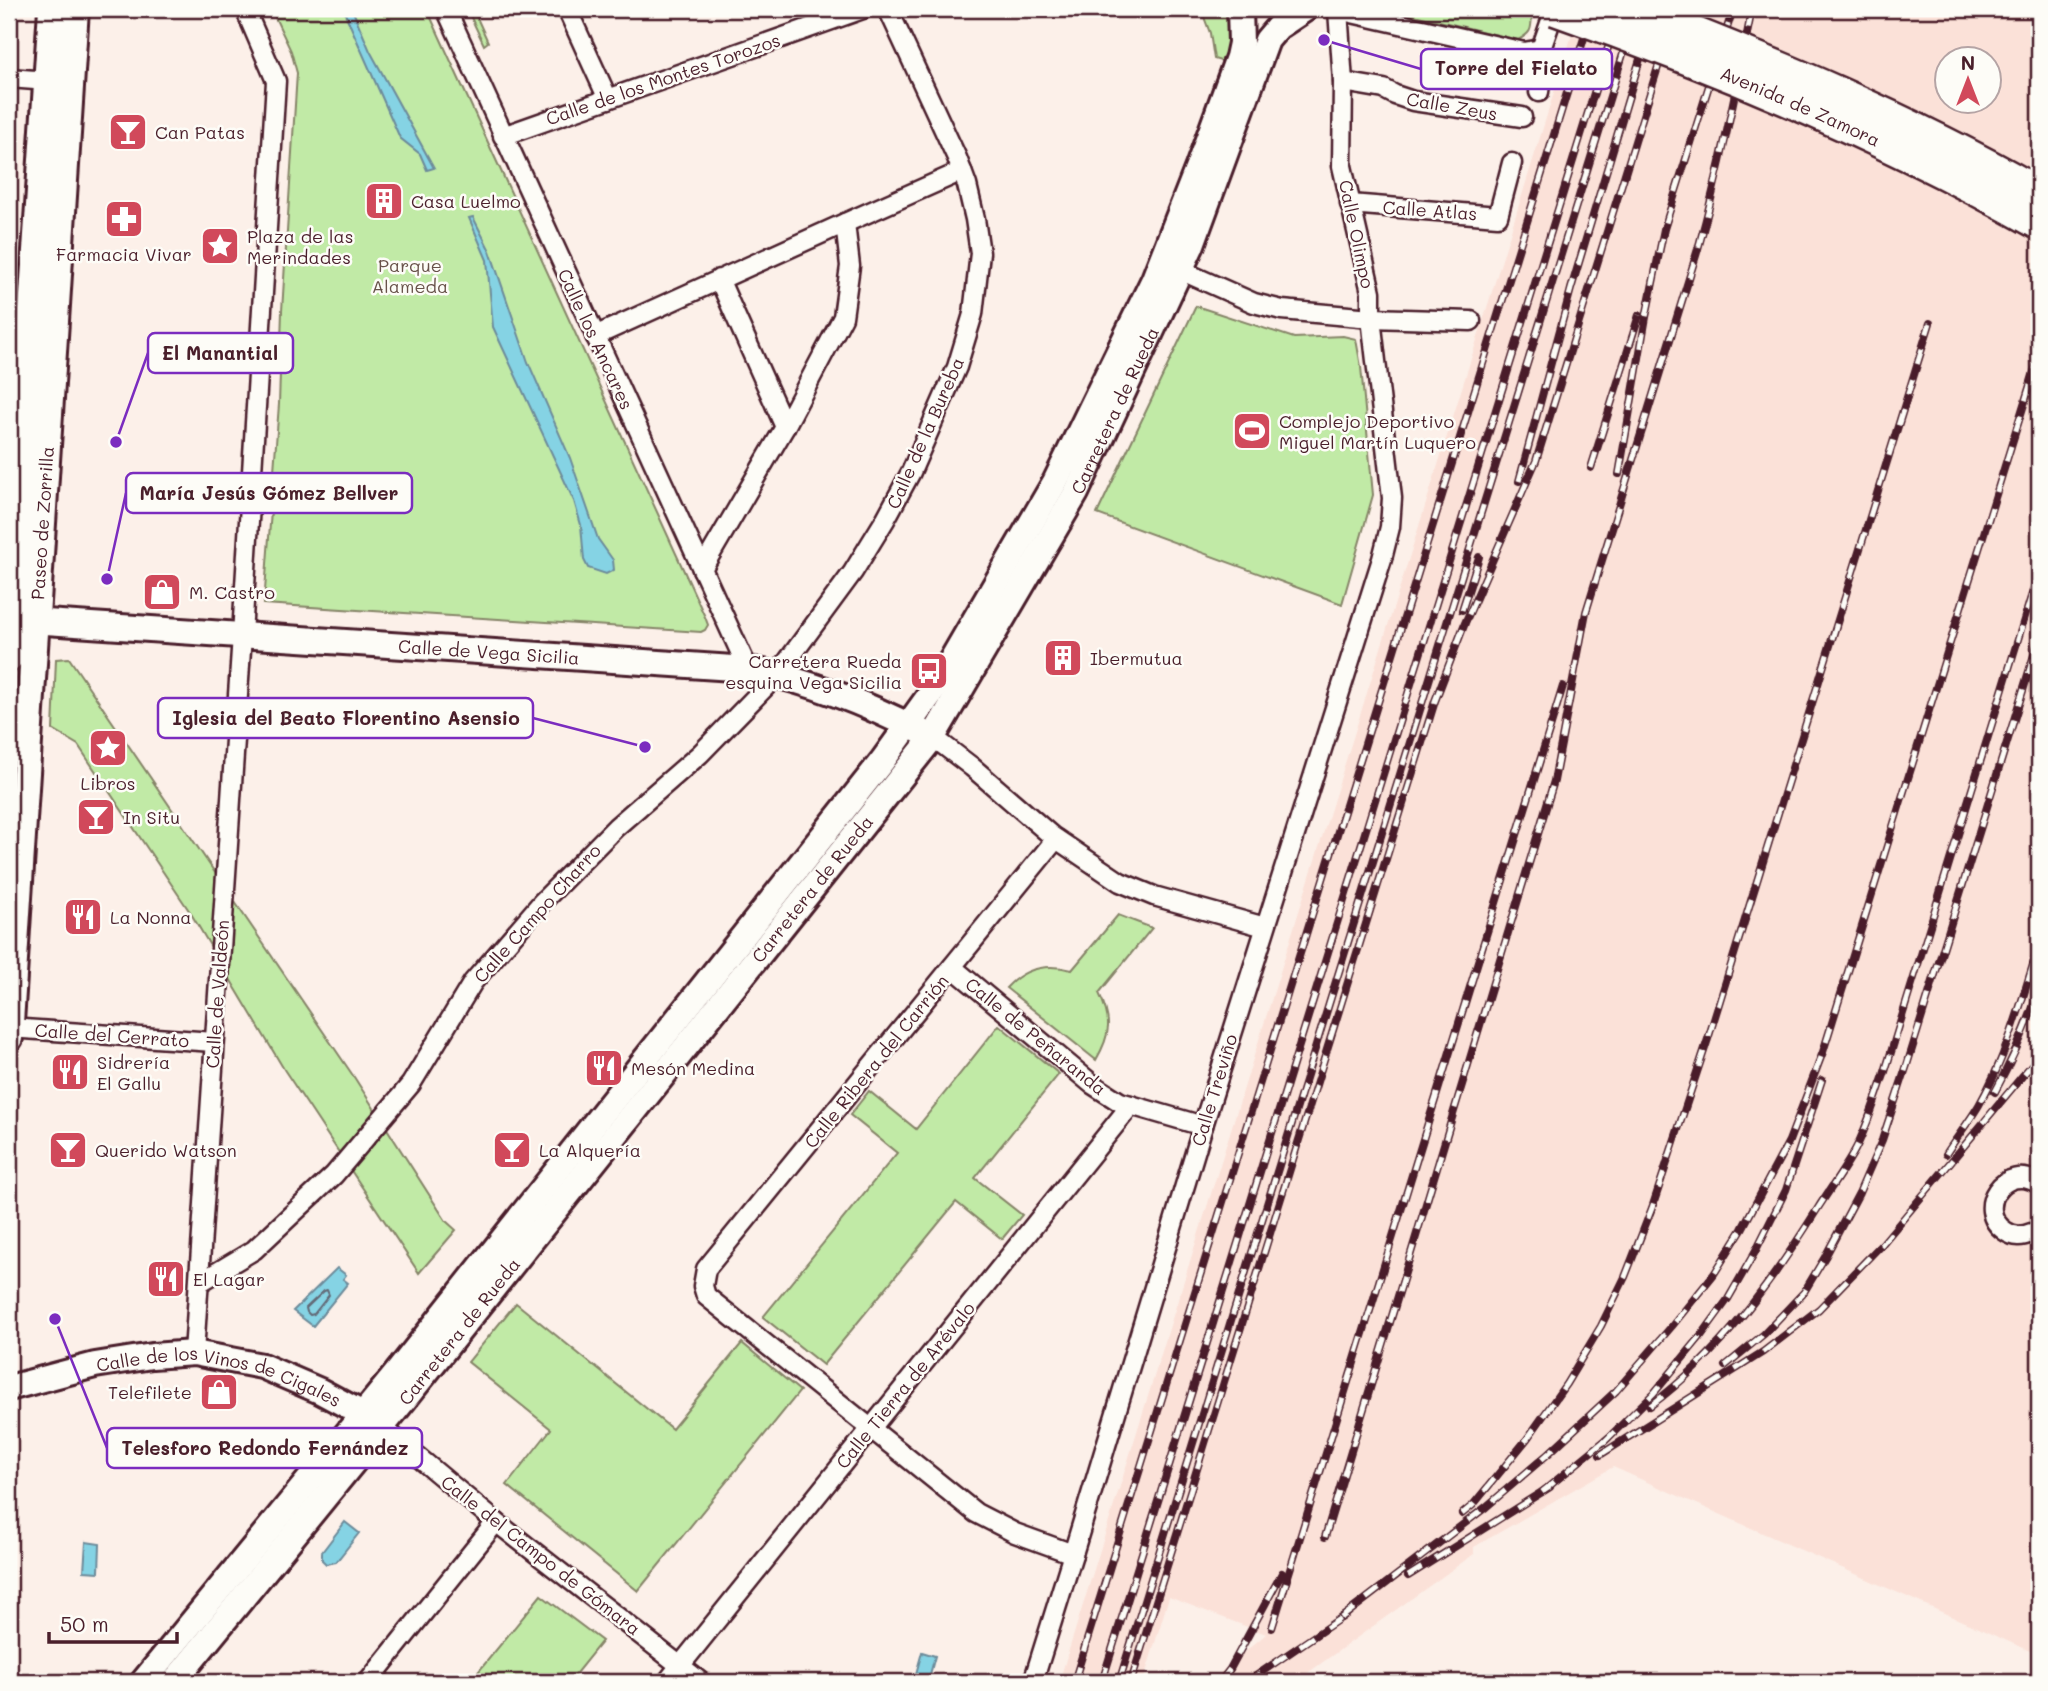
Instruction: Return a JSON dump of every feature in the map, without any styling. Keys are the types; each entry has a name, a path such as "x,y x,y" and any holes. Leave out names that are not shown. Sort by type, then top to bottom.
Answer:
{"highway":[{"name":"Avenida de Zamora","path":"1555,9 1790,100 1996,198 2039,223"},
{"name":"Avenida de Zamora","path":"1632,9 1800,76 2006,174 2039,194"}],"main road":[{"name":"Paseo de Zorrilla","path":"9,1038 18,620 52,9"},
{"name":"Paseo de Zorrilla","path":"9,658 18,620 75,9"}],"street":[{"name":"Calle de Valdeón","path":"194,1353 276,81 245,9"},
{"name":"Calle los Ancares","path":"446,9 748,669"},
{"path":"567,9 608,99"},
{"name":"Calle de los Montes Torozos","path":"503,136 863,9"},
{"name":"Calle de la Bureba","path":"778,674 853,572 911,472 957,368 973,314 980,253 975,219 962,171 888,9"},
{"name":"Carretera de Rueda","path":"174,1682 883,760 937,685 1055,482 1154,279 1236,64 1241,43 1240,9"},
{"path":"1285,9 1305,9"},
{"name":"Carretera de Rueda","path":"143,1682 373,1421 933,737 1076,494 1191,247 1267,40 1278,27 1305,9"},
{"path":"1336,9 1524,52 1541,49"},
{"name":"Calle Olimpo","path":"1336,9 1343,82 1342,166 1371,292 1371,318 1392,498"},
{"path":"1539,92 1543,62 1541,49 1555,9"},
{"path":"9,78 48,81"},
{"name":"Calle Zeus","path":"1343,82 1384,89 1413,101 1522,117"},
{"name":"Calle Atlas","path":"1350,204 1497,216 1512,163"},
{"path":"595,336 962,171"},
{"path":"702,569 785,428 843,317 850,266 845,223"},
{"path":"1180,270 1254,303 1282,310 1371,318 1471,321"},
{"path":"719,279 785,428"},
{"name":"Calle Treviño","path":"1032,1682 1265,927 1382,559 1390,527 1392,498"},
{"name":"Calle de Vega Sicilia","path":"18,620 748,669 778,674 814,685 933,737"},
{"name":"Calle Campo Charro","path":"199,1283 254,1250 334,1175 411,1084 473,982 544,901 616,827 700,754 778,674"},
{"path":"933,737 1056,839 1120,882 1154,896 1265,927"},
{"name":"Calle Ribera del Carrión","path":"870,1428 706,1296 706,1269 1056,839"},
{"name":"Calle de Peñaranda","path":"952,967 1092,1084 1120,1102 1203,1126"},
{"name":"Calle del Cerrato","path":"9,1028 214,1042"},
{"name":"Calle Tierra de Arévalo","path":"667,1682 1131,1105"},
{"path":"2039,1184 2025,1178 2010,1180 1999,1188 1992,1203 1993,1213 2002,1229 2012,1235 2031,1233 2039,1238"},
{"name":"Calle de los Vinos de Cigales","path":"9,1388 95,1365 194,1353 262,1366 320,1391 373,1421"},
{"name":"Calle del Campo de Gómara","path":"373,1421 496,1522 701,1682"},
{"path":"870,1428 976,1513 1015,1533 1073,1554"},
{"path":"368,1682 496,1522"}],"shaded area":[{"path":"1580,9 2039,9 2039,1655 1613,1467 1474,1547 1474,1554 1295,1682 1209,1682 1266,1634 1169,1597 1143,1682 1059,1682"}],"green space":[{"name":"Parque Alameda","path":"271,9 427,9 705,617 708,625 705,630 701,632 264,604 279,404 297,73 291,51"},
{"path":"467,9 473,9 488,42 484,45"},
{"path":"1201,9 1226,9 1229,29 1224,62 1214,59 1210,33"},
{"path":"1389,9 1534,9 1530,30 1518,40"},
{"name":"Complejo Deportivo Miguel Martín Luquero","path":"1196,306 1294,338 1343,336 1356,339 1373,495 1342,604 1097,514"},
{"path":"69,658 354,1077 446,1221 456,1230 419,1273 285,1071 190,912 78,745 53,730 56,659"},
{"path":"1118,915 1152,928 1099,993 1106,1011 1108,1027 1105,1042 1096,1060 1006,988 1020,976 1036,969 1054,967 1072,970"},
{"path":"999,1025 1059,1074 975,1178 1022,1215 1002,1239 956,1202 823,1365 763,1317 897,1153 850,1115 869,1091 916,1129"},
{"path":"516,1303 672,1429 742,1343 800,1391 638,1591 507,1485 551,1429 468,1362"},
{"path":"541,1595 602,1641 569,1682 470,1682"}],"water":[{"path":"343,9 352,9 370,51 434,168 427,170 420,154 400,138"},
{"path":"473,217 490,251 528,362 570,458 598,539 613,560 614,570 606,574 588,568 584,560 581,525 574,501 493,327 487,260 469,218"},
{"path":"337,1268 346,1275 343,1279 348,1283 313,1326 293,1311"},
{"path":"345,1522 359,1533 336,1562 326,1564 322,1560 322,1552"},
{"path":"86,1542 100,1544 99,1572 84,1571"},
{"path":"922,1652 935,1656 928,1682 914,1681"}],"railway":[{"path":"1074,1682 1593,9"},
{"path":"1102,1682 1620,9"},
{"path":"1119,1682 1637,9"},
{"path":"1519,481 1571,289 1655,9"},
{"path":"1131,1682 1435,701 1465,623 1536,461 1676,9"},
{"path":"1619,474 1664,229 1733,9"},
{"path":"1325,1537 1554,781 1586,612 1698,249 1721,160 1752,9"},
{"path":"1591,468 1639,315"},
{"path":"1462,1514 1473,1505 1527,1439 1566,1384 1601,1326 1625,1277 1652,1208 1708,1039 1930,323"},
{"path":"1341,1618 1486,1507 1616,1391 1714,1274 1742,1229 1789,1141 1823,1052 2039,356"},
{"path":"1462,610 1479,557"},
{"path":"1650,1406 1699,1364 1743,1315 1800,1236 1859,1141 1884,1075 2039,571"},
{"path":"1725,1366 1764,1334 1804,1292 1859,1193 1882,1140 2039,639"},
{"path":"1272,1628 1563,686"},
{"path":"1946,1154 1979,1105 1998,1067 2039,945"},
{"path":"1995,1092 2020,1041 2039,989"},
{"path":"1600,1455 1763,1352 1819,1309 1883,1243 2039,1056"},
{"path":"1603,1443 1654,1393 1728,1299 1786,1190 1822,1080"},
{"path":"1542,1492 1608,1438"},
{"path":"1408,1576 1550,1487"},
{"path":"1220,1682 1230,1669 1282,1573"},
{"path":"1247,1682 1348,1613"}],"place":[{"name":"Torre del Fielato","path":"1324,40"},
{"name":"Can Patas","path":"128,132"},
{"name":"Casa Luelmo","path":"384,201"},
{"name":"Farmacia Vivar","path":"124,219"},
{"name":"Plaza de las Merindades","path":"220,246"},
{"name":"Complejo Deportivo Miguel Martín Luquero","path":"1252,431"},
{"name":"El Manantial","path":"116,442"},
{"name":"María Jesús Gómez Bellver","path":"107,579"},
{"name":"M. Castro","path":"162,592"},
{"name":"Ibermutua","path":"1063,658"},
{"name":"Carretera Rueda esquina Vega Sicilia","path":"929,671"},
{"name":"Iglesia del Beato Florentino Asensio","path":"645,747"},
{"name":"Libros","path":"108,748"},
{"name":"In Situ","path":"96,817"},
{"name":"La Nonna","path":"83,917"},
{"name":"Mesón Medina","path":"604,1068"},
{"name":"Sidrería El Gallu","path":"70,1072"},
{"name":"Querido Watson","path":"68,1150"},
{"name":"La Alquería","path":"512,1150"},
{"name":"El Lagar","path":"166,1279"},
{"name":"Telesforo Redondo Fernández","path":"55,1319"},
{"name":"Telefilete","path":"219,1392"}]}
